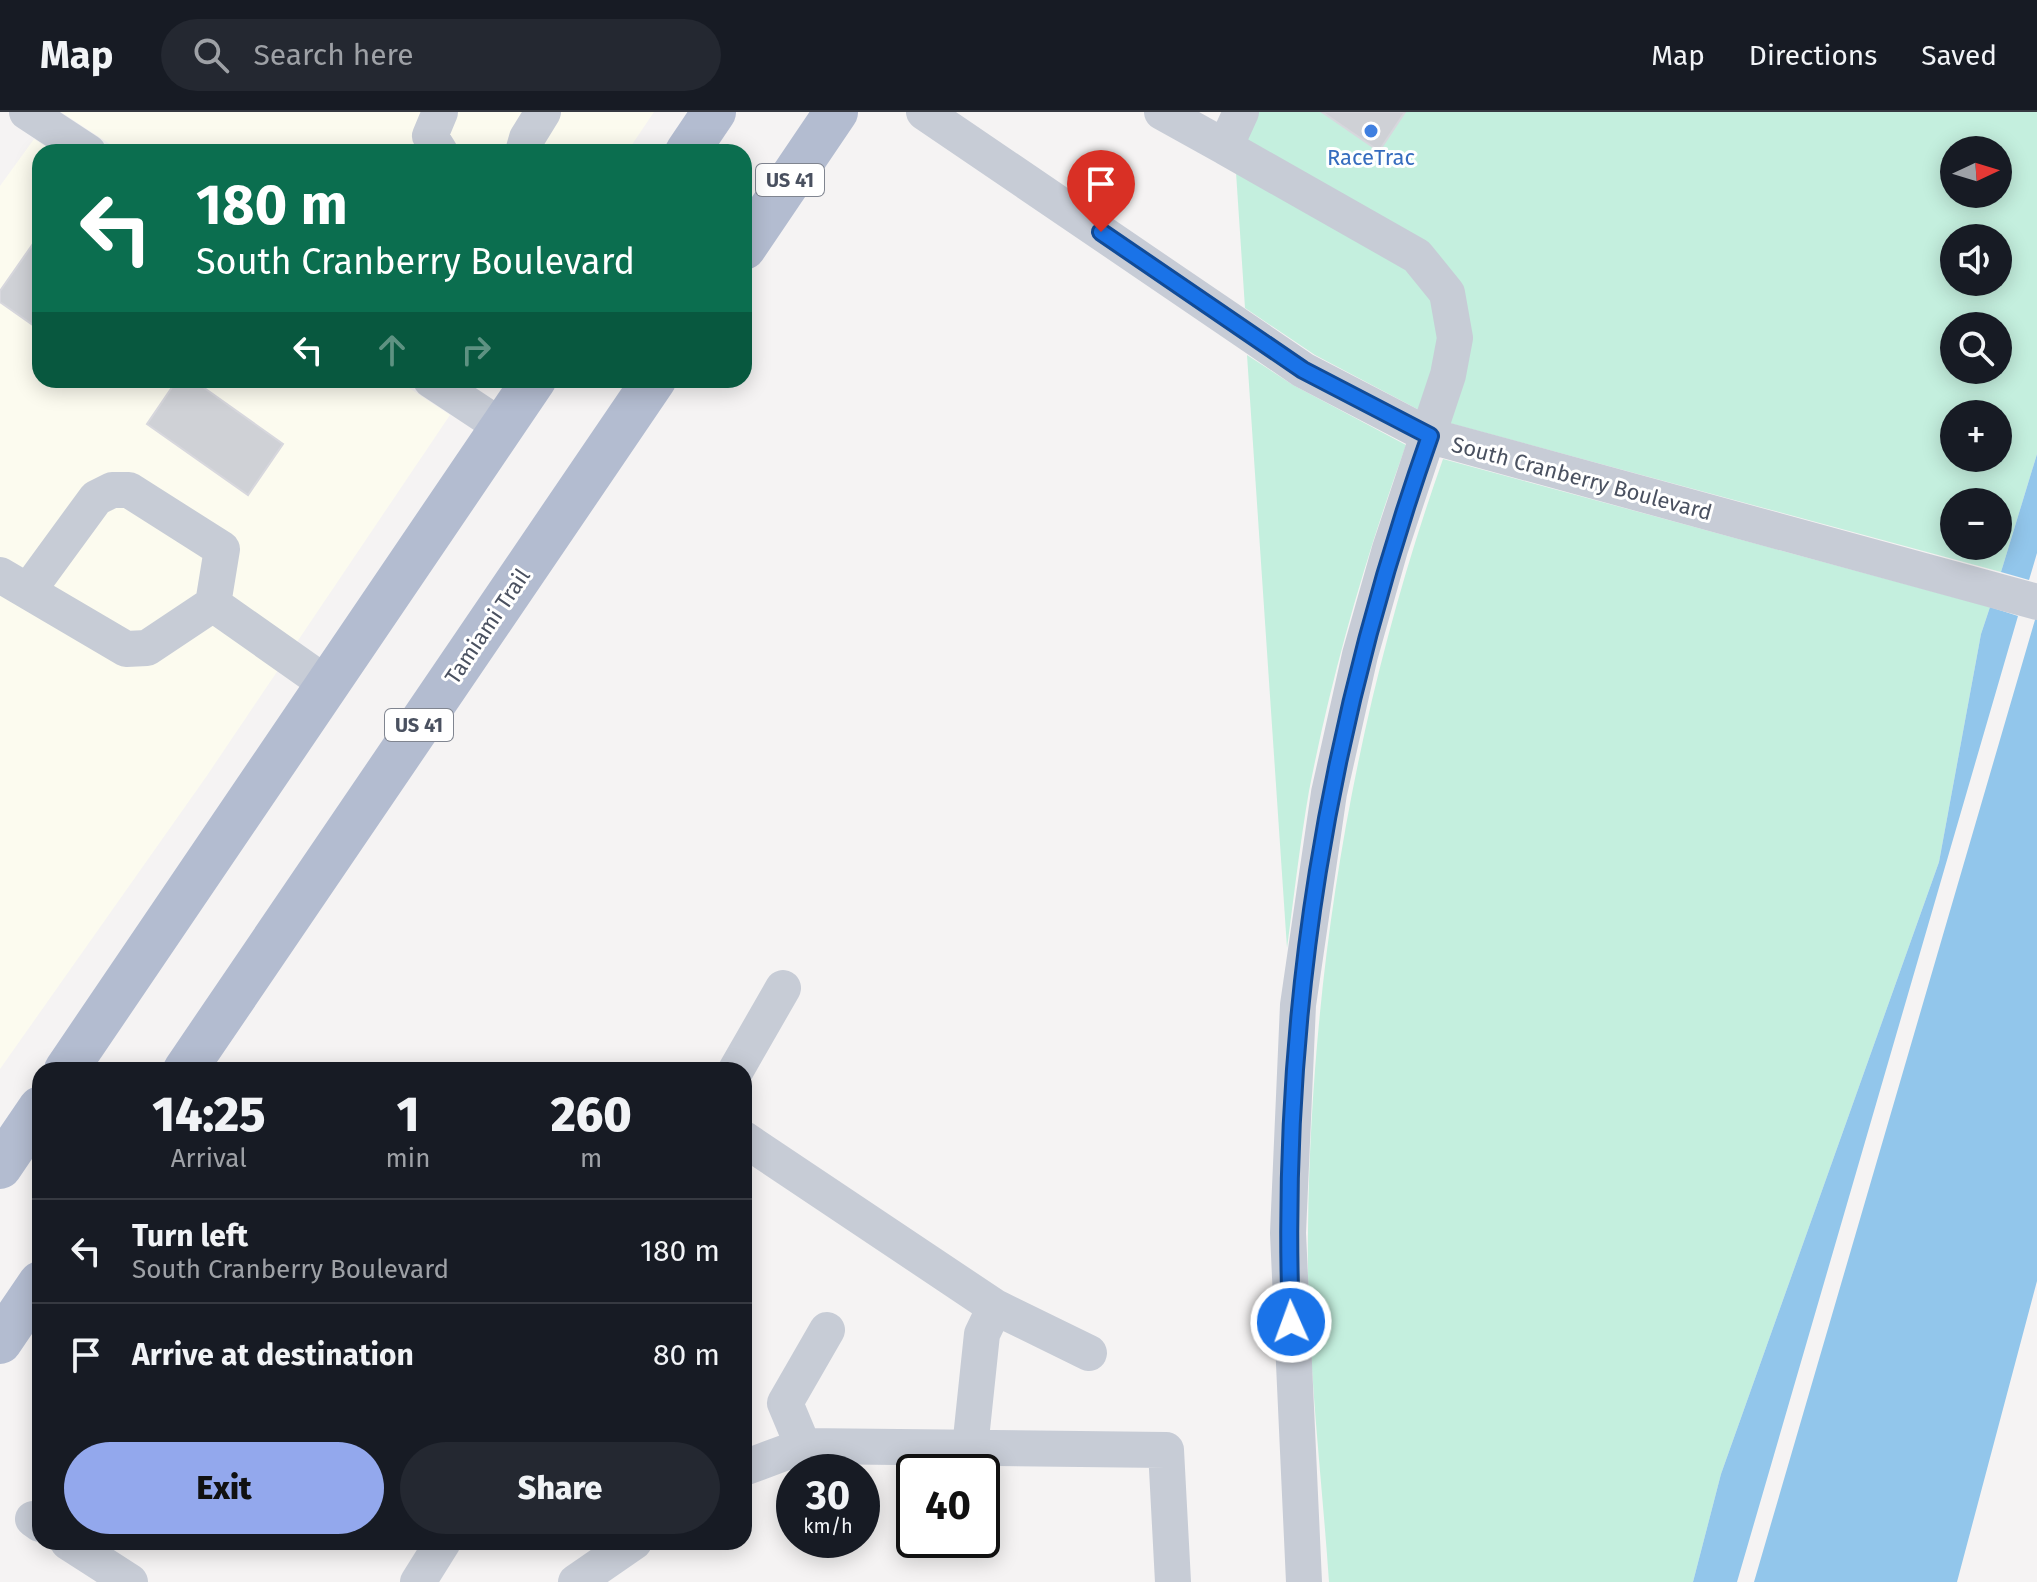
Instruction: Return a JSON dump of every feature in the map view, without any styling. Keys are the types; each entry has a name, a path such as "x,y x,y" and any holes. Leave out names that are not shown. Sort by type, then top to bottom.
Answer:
{"main road":[{"path":"692,144 714,112"},
{"name":"US 41","path":"752,236 836,112"},
{"path":"71,1062 529,388"},
{"name":"Tamiami Trail","path":"190,1062 649,388"},
{"path":"0,1167 32,1120"},
{"path":"0,1342 32,1295"}],"street":[{"path":"0,122 7,112"},
{"path":"27,112 76,144"},
{"path":"435,144 430,136 440,112"},
{"path":"525,144 543,112"},
{"name":"South Cranberry Boulevard","path":"924,112 1303,370 1430,436 2024,598"},
{"path":"1162,112 1417,256 1447,293 1455,338 1430,436 1390,549 1360,655 1329,793 1298,1005 1288,1233 1304,1582"},
{"path":"1225,147 1241,112"},
{"path":"443,388 502,427"},
{"path":"112,490 129,490 222,549 213,604 147,648 126,649 14,583 96,498 112,490"},
{"path":"213,604 328,685"},
{"path":"741,1062 783,988"},
{"path":"752,1144 995,1307 1089,1353"},
{"path":"970,1448 982,1334 995,1307"},
{"path":"803,1446 785,1403 827,1330"},
{"path":"752,1465 803,1446 1166,1450 1173,1582"},
{"path":"80,1550 130,1582"},
{"path":"418,1582 438,1550"},
{"path":"576,1582 622,1550"}],"shaded area":[{"path":"61,112 654,112 632,144 110,144"},
{"path":"34,139 42,144 32,144 32,388 409,388 450,415 206,777 0,1069 0,186"}],"green space":[{"path":"1232,112 2037,112 2037,454 2012,536 2012,488 1940,488 1940,556 1438,420 1315,355 1245,308"},
{"path":"1247,355 1293,385 1406,445 1363,573 1328,703 1309,791 1287,948"},
{"path":"1443,459 1990,607 1981,634 1939,862 1721,1474 1693,1582 1329,1582 1308,1275 1311,1132 1318,1034 1329,936 1362,743 1385,647"},
{"path":"1957,560 2005,560 2001,572"}],"water":[{"path":"2037,454 2037,553 2029,580 2001,572 2005,560 2012,560 2012,536"},
{"path":"1990,607 2018,616 1737,1582 1693,1582 1721,1474 1939,862 1981,634"},
{"path":"2037,613 2037,1281 1957,1582 1754,1582"}],"building":[{"name":"RaceTrac","path":"1322,112 1405,112 1379,151"},
{"path":"32,245 32,324 0,302 0,291"},
{"path":"172,388 204,388 283,444 248,495 147,424"}],"place":[{"name":"RaceTrac","path":"1371,131"}],"route":[{"path":"1101,232 1303,370 1430,436 1390,549 1360,655 1329,793 1298,1005 1288,1233 1291,1322"}]}
